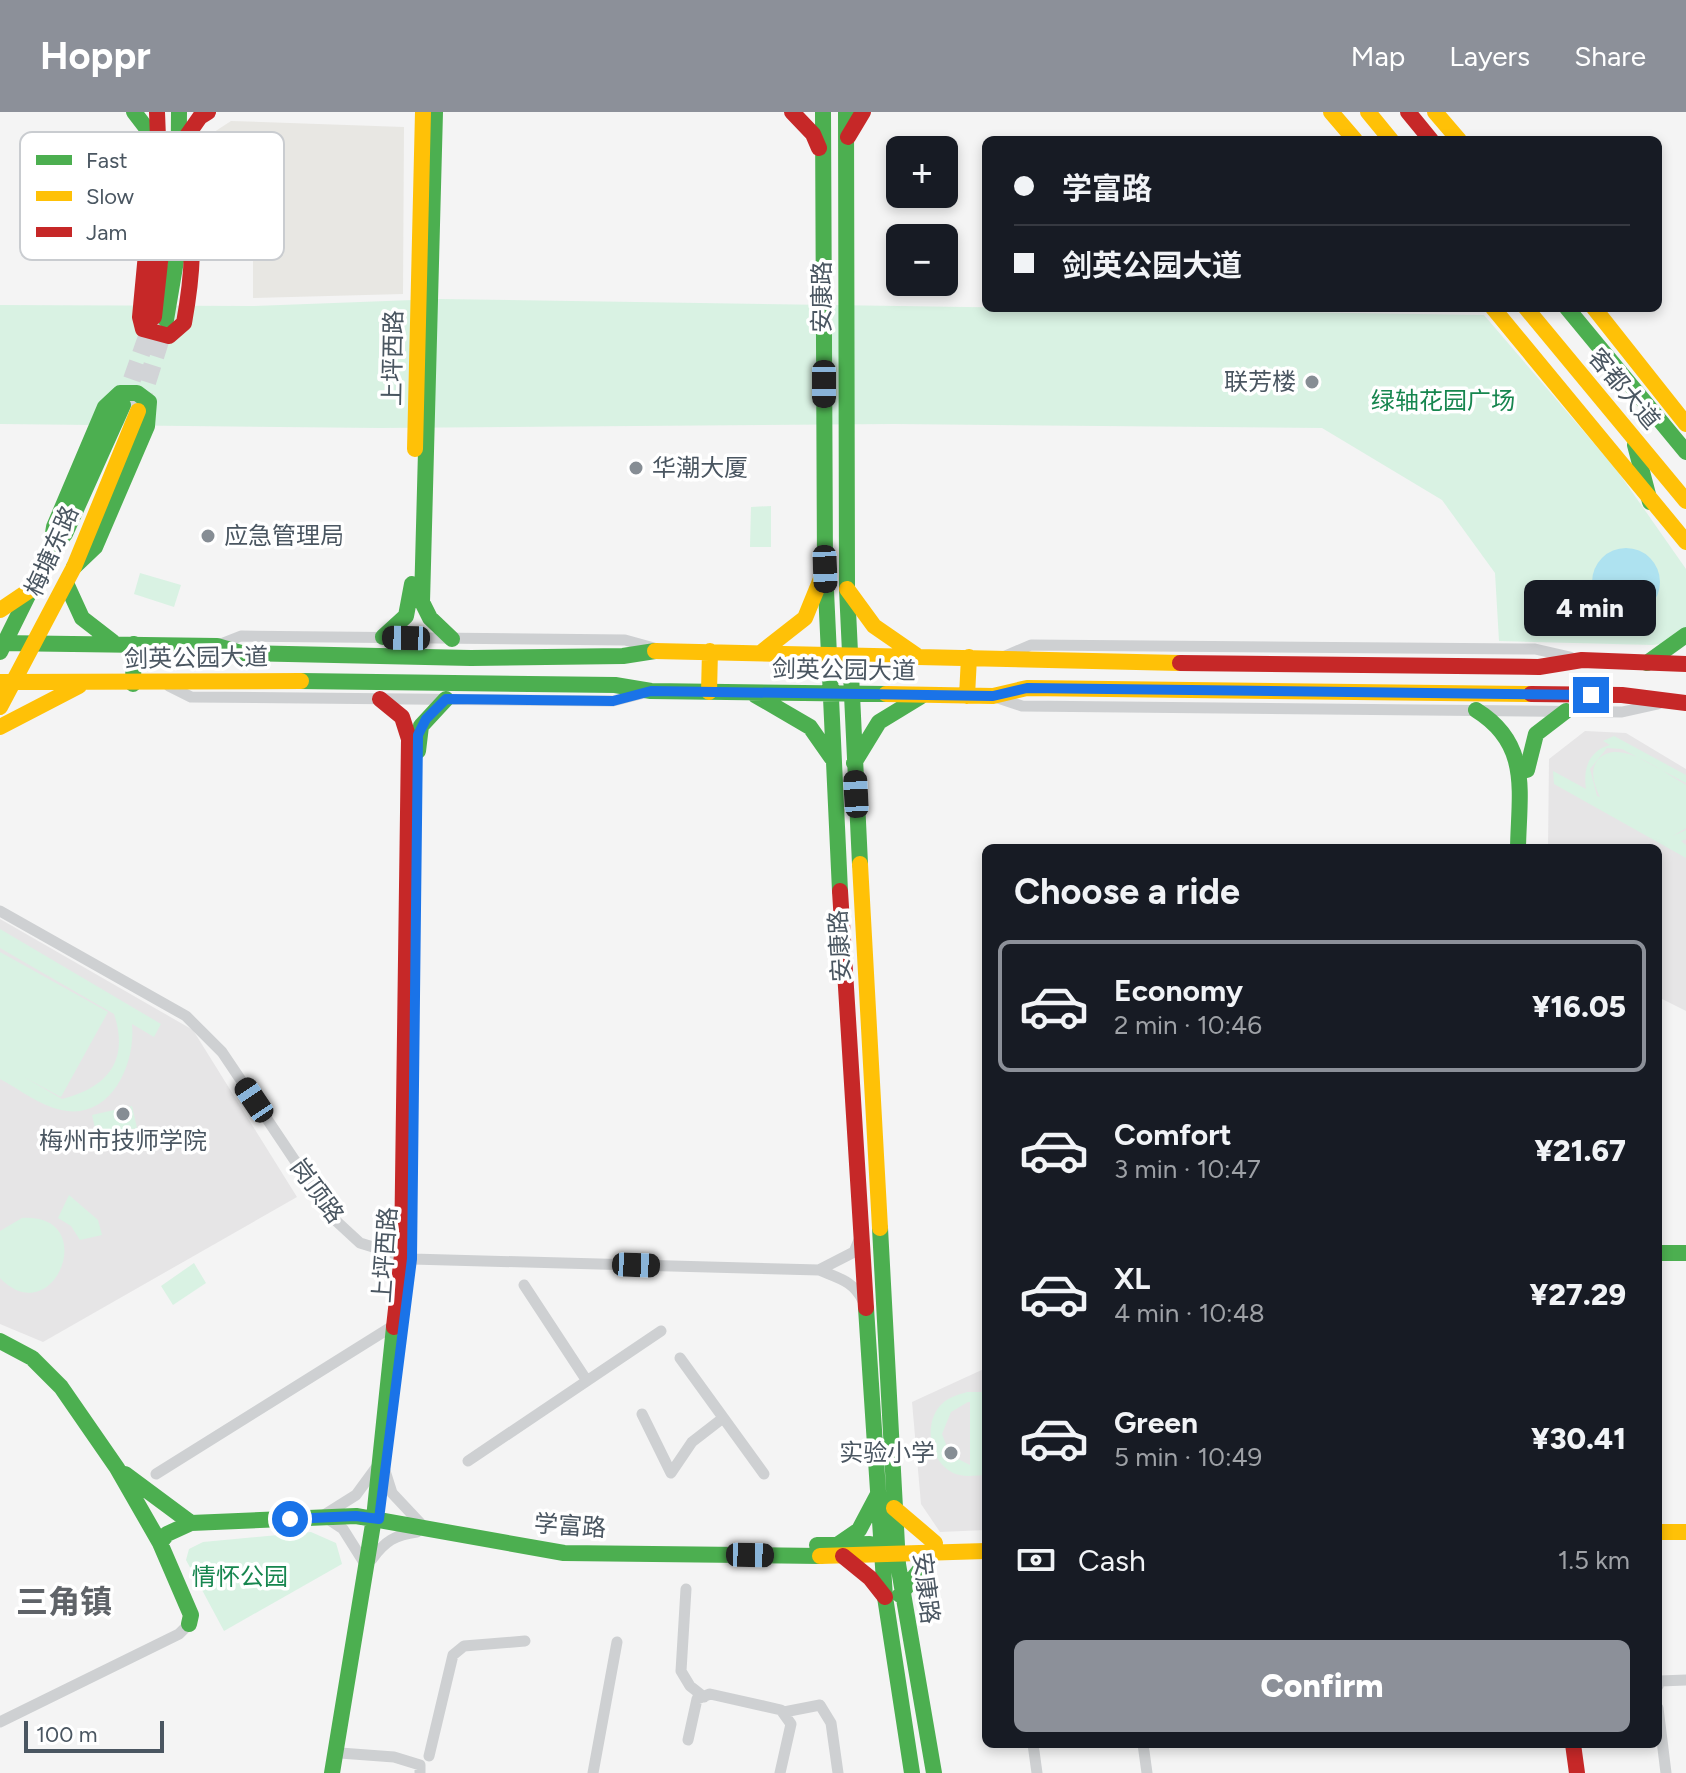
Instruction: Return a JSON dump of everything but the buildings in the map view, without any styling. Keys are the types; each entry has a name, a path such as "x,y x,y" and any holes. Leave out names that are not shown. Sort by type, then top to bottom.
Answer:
{"main road":[{"path":"134,112 149,132"},
{"path":"190,132 200,117 208,112"},
{"name":"上坪西路","path":"417,604 423,112"},
{"name":"上坪西路","path":"417,604 435,112"},
{"path":"792,112 813,134 822,162 846,169"},
{"name":"安康路","path":"823,112 825,569 831,757 866,1306 883,1453 894,1508 886,1547"},
{"name":"安康路","path":"846,112 847,589 883,1453 877,1495 886,1547 912,1773"},
{"path":"846,142 863,112"},
{"path":"1331,112 1352,136"},
{"path":"1368,112 1388,136"},
{"path":"1408,112 1428,136"},
{"path":"1435,112 1456,136"},
{"path":"145,260 140,317 143,329 154,335 169,336 184,323 192,260"},
{"path":"162,260 160,319 175,260"},
{"path":"1496,312 1686,542"},
{"name":"客都大道","path":"1529,312 1686,501"},
{"path":"1544,331 1563,332 1570,312"},
{"name":"客都大道","path":"1570,312 1686,452"},
{"path":"1597,312 1686,424"},
{"path":"1565,356 1573,343 1595,343"},
{"path":"50,551 54,527 105,407 113,395 123,390 135,391 149,402 147,426 95,547 74,567"},
{"name":"梅塘东路","path":"0,707 6,682 34,643 74,567 130,408 65,534 50,551 2,646"},
{"path":"1670,432 1686,444"},
{"path":"1633,437 1650,502"},
{"path":"762,651 803,625 815,606 825,569"},
{"path":"66,583 78,616 98,635 115,644"},
{"path":"0,610 35,586"},
{"path":"847,589 874,626 916,655"},
{"path":"383,637 399,629 417,604 452,639"},
{"path":"1647,663 1686,635"},
{"name":"剑英公园大道","path":"2,646 34,643 217,646 241,653 471,658 623,656 662,650 916,655 1054,662 1539,667 1582,660 1686,664"},
{"path":"133,684 134,644"},
{"path":"709,692 710,651"},
{"path":"967,696 969,657"},
{"path":"1433,693 1435,666"},
{"name":"剑英公园大道","path":"6,682 164,684 194,680 615,685 651,691 967,696 993,696 1027,688 1622,695 1664,703 1686,703"},
{"path":"0,727 86,683"},
{"path":"749,692 810,727 831,757"},
{"path":"854,763 869,732 885,713 926,695"},
{"path":"380,699 402,717 414,737 426,719 446,699"},
{"path":"1476,710 1504,728 1522,757 1529,844"},
{"path":"1518,844 1522,757 1545,720 1566,711"},
{"name":"上坪西路","path":"334,1773 340,1753 376,1516 407,1257 414,737"},
{"path":"1662,1253 1686,1253"},
{"name":"上坪西路","path":"382,1466 396,1324 407,1257"},
{"path":"0,1341 32,1358 56,1379 117,1468 160,1543 191,1615 189,1624"},
{"path":"117,1468 191,1523 167,1534 160,1543"},
{"path":"877,1495 859,1530 840,1551 892,1596 934,1547 894,1508"},
{"name":"学富路","path":"376,1516 564,1553 840,1551 886,1547 982,1551"},
{"name":"学富路","path":"191,1523 376,1516 565,1544 840,1551"},
{"path":"1662,1532 1686,1532"},
{"path":"1662,1542 1686,1541"},
{"name":"学富路","path":"934,1547 982,1542"},
{"name":"上坪西路","path":"334,1773 369,1562"},
{"name":"安康路","path":"892,1596 934,1773"},
{"path":"1565,1748 1568,1773"},
{"path":"1574,1748 1577,1773"}],"street":[{"path":"217,646 241,636 383,637 625,640 662,650"},
{"path":"1000,658 1031,645 1535,649 1582,660"},
{"path":"164,684 191,697 613,701 651,691"},
{"path":"993,696 1022,706 1622,712 1664,703"},
{"name":"岗顶路","path":"0,911 186,1016 222,1052 334,1219 360,1243 407,1257 819,1270"},
{"path":"819,1270 854,1252 861,1235"},
{"path":"819,1270 858,1289 866,1306"},
{"path":"524,1285 587,1381"},
{"path":"156,1474 396,1324"},
{"path":"468,1461 661,1331"},
{"path":"680,1358 764,1474"},
{"path":"642,1414 671,1473 692,1442 723,1418"},
{"path":"382,1466 392,1493 426,1528 398,1533 382,1545 369,1562 343,1529 323,1517 356,1495 382,1466"},
{"path":"686,1589 681,1671 690,1686 704,1697"},
{"path":"0,1722 179,1634 189,1624"},
{"path":"429,1756 453,1655 464,1646 525,1641"},
{"path":"593,1773 617,1642"},
{"path":"1662,1682 1686,1680"},
{"path":"688,1740 697,1699 710,1694 784,1712 820,1705 831,1723 838,1773"},
{"path":"780,1773 791,1724 784,1712"},
{"path":"1662,1740 1666,1773"},
{"path":"1034,1748 1037,1773"},
{"path":"1144,1748 1147,1773"},
{"path":"340,1753 394,1757 420,1765 420,1773"}],"shaded area":[{"path":"231,121 404,127 403,294 253,298 253,260 284,260 284,132 214,132"},
{"path":"1585,731 1626,733 1686,769 1686,1011 1662,999 1662,844 1548,844 1549,759"},
{"name":"梅州市技师学院","path":"0,919 193,1030 297,1197 43,1342 0,1324"},
{"name":"实验小学","path":"982,1370 982,1530 940,1532 921,1504 912,1402"}],"green space":[{"name":"绿轴花园广场","path":"440,299 982,307 982,312 1484,315 1616,469 1686,569 1686,634 1673,642 1653,645 1499,641 1495,573 1442,500 1322,428 894,424 380,428 0,424 0,305 253,306"},
{"path":"771,506 771,547 750,547 751,507"},
{"path":"140,573 181,585 174,607 134,594"},
{"path":"1614,736 1686,775 1686,783 1660,769 1686,785 1686,828 1673,836 1686,830 1686,839 1681,841 1686,845 1686,858 1554,784 1553,771 1586,789 1585,775 1589,762 1597,752 1610,745 1603,741","holes":["1607,748 1622,749 1639,758 1628,754 1606,754 1597,761 1593,774 1600,797 1597,796 1590,769"]},
{"path":"0,929 161,1024 154,1037 132,1024 132,1040 124,1072 106,1098 93,1107 78,1111 53,1108 0,1079 0,952 108,1012 61,1097 24,1077 62,1099 78,1094 102,1080 116,1059 119,1046 114,1014 0,948"},
{"path":"132,1106 137,1128 97,1137 92,1115"},
{"path":"69,1195 98,1220 102,1235 80,1240 71,1226 58,1218"},
{"path":"22,1218 46,1221 60,1233 64,1250 61,1267 52,1282 37,1292 20,1291 0,1278 0,1231"},
{"path":"194,1263 206,1283 173,1305 161,1286"},
{"path":"967,1392 982,1392 982,1475 963,1476 950,1471 933,1447 931,1426 934,1416 939,1407 952,1397","holes":["968,1402 970,1465 950,1455 942,1434 951,1412"]},
{"name":"情怀公园","path":"311,1532 336,1543 342,1564 224,1631 186,1560 189,1549 203,1542"}],"water":[{"path":"1626,548 1650,558 1660,582 1650,606 1626,616 1602,606 1592,582 1602,558"}],"tunnel":[{"path":"123,405 154,317"},
{"path":"139,408 166,322"}],"traffic: fast":[{"path":"134,112 149,132"},
{"path":"179,112 179,132"},
{"path":"435,112 422,602 430,618 452,639"},
{"path":"823,112 825,569 840,891"},
{"path":"846,112 847,589 860,864"},
{"path":"166,320 176,260"},
{"path":"1570,312 1686,452"},
{"path":"50,551 54,527 105,407 120,393 137,393 149,402 147,426 95,547 74,567"},
{"path":"0,652 50,551 65,534 123,405"},
{"path":"1635,445 1650,502"},
{"path":"66,583 82,618 113,642"},
{"path":"383,637 406,616 412,584"},
{"path":"1647,663 1686,635"},
{"path":"0,643 217,646 241,653 471,658 623,656 655,651"},
{"path":"133,684 134,644"},
{"path":"301,681 615,685 651,691 886,694"},
{"path":"755,695 810,727 831,757"},
{"path":"854,763 879,722 920,697"},
{"path":"418,751 421,726 446,699"},
{"path":"1476,710 1494,723 1514,754 1520,789 1518,844"},
{"path":"1527,770 1536,734 1566,711"},
{"path":"880,1228 898,1564 934,1773"},
{"path":"1662,1253 1686,1253"},
{"path":"866,1308 885,1597 912,1773"},
{"path":"332,1773 374,1518 394,1327"},
{"path":"0,1341 32,1358 61,1387 117,1468 160,1543 191,1615 189,1624"},
{"path":"125,1474 191,1523"},
{"path":"837,1545 859,1530 877,1496"},
{"path":"160,1543 167,1534 191,1523 356,1516 564,1553 820,1556"},
{"path":"817,1545 870,1544"},
{"path":"900,1595 934,1552"}],"traffic: slow":[{"path":"415,449 423,112"},
{"path":"1331,112 1352,136"},
{"path":"1368,112 1388,136"},
{"path":"1435,112 1456,136"},
{"path":"1496,312 1686,542"},
{"path":"1529,312 1686,501"},
{"path":"1597,312 1686,424"},
{"path":"0,707 74,567 138,411"},
{"path":"763,651 805,618 825,569"},
{"path":"847,589 874,626 916,655"},
{"path":"0,610 30,590"},
{"path":"655,651 1180,663"},
{"path":"709,692 710,651"},
{"path":"967,696 969,657"},
{"path":"0,682 301,681"},
{"path":"0,727 79,686"},
{"path":"886,694 993,696 1027,688 1531,694"},
{"path":"860,864 880,1228"},
{"path":"894,1508 935,1543"},
{"path":"1662,1532 1686,1532"},
{"path":"820,1556 982,1551"}],"traffic: jam":[{"path":"157,112 158,132"},
{"path":"190,132 200,117 208,112"},
{"path":"792,112 813,134 819,148"},
{"path":"848,137 863,112"},
{"path":"1408,112 1428,136"},
{"path":"145,260 140,317 143,329 169,336 184,323 192,260"},
{"path":"154,317 160,260"},
{"path":"1180,663 1539,667 1582,660 1686,664"},
{"path":"1531,694 1622,695 1686,703"},
{"path":"380,699 402,717 409,739 402,1255 394,1327"},
{"path":"840,891 866,1308"},
{"path":"843,1556 870,1578 885,1597"},
{"path":"1574,1748 1577,1773"}],"place":[{"name":"联芳楼","path":"1312,382"},
{"name":"华潮大厦","path":"636,468"},
{"name":"应急管理局","path":"208,536"},
{"name":"梅州市技师学院","path":"123,1114"},
{"name":"实验小学","path":"951,1453"}],"district":[{"name":"三角镇","path":"64,1602"}],"route":[{"path":"290,1519 356,1516 379,1519 412,1259 418,735 426,719 446,699 613,701 651,691 993,696 1027,688 1591,695"}]}
